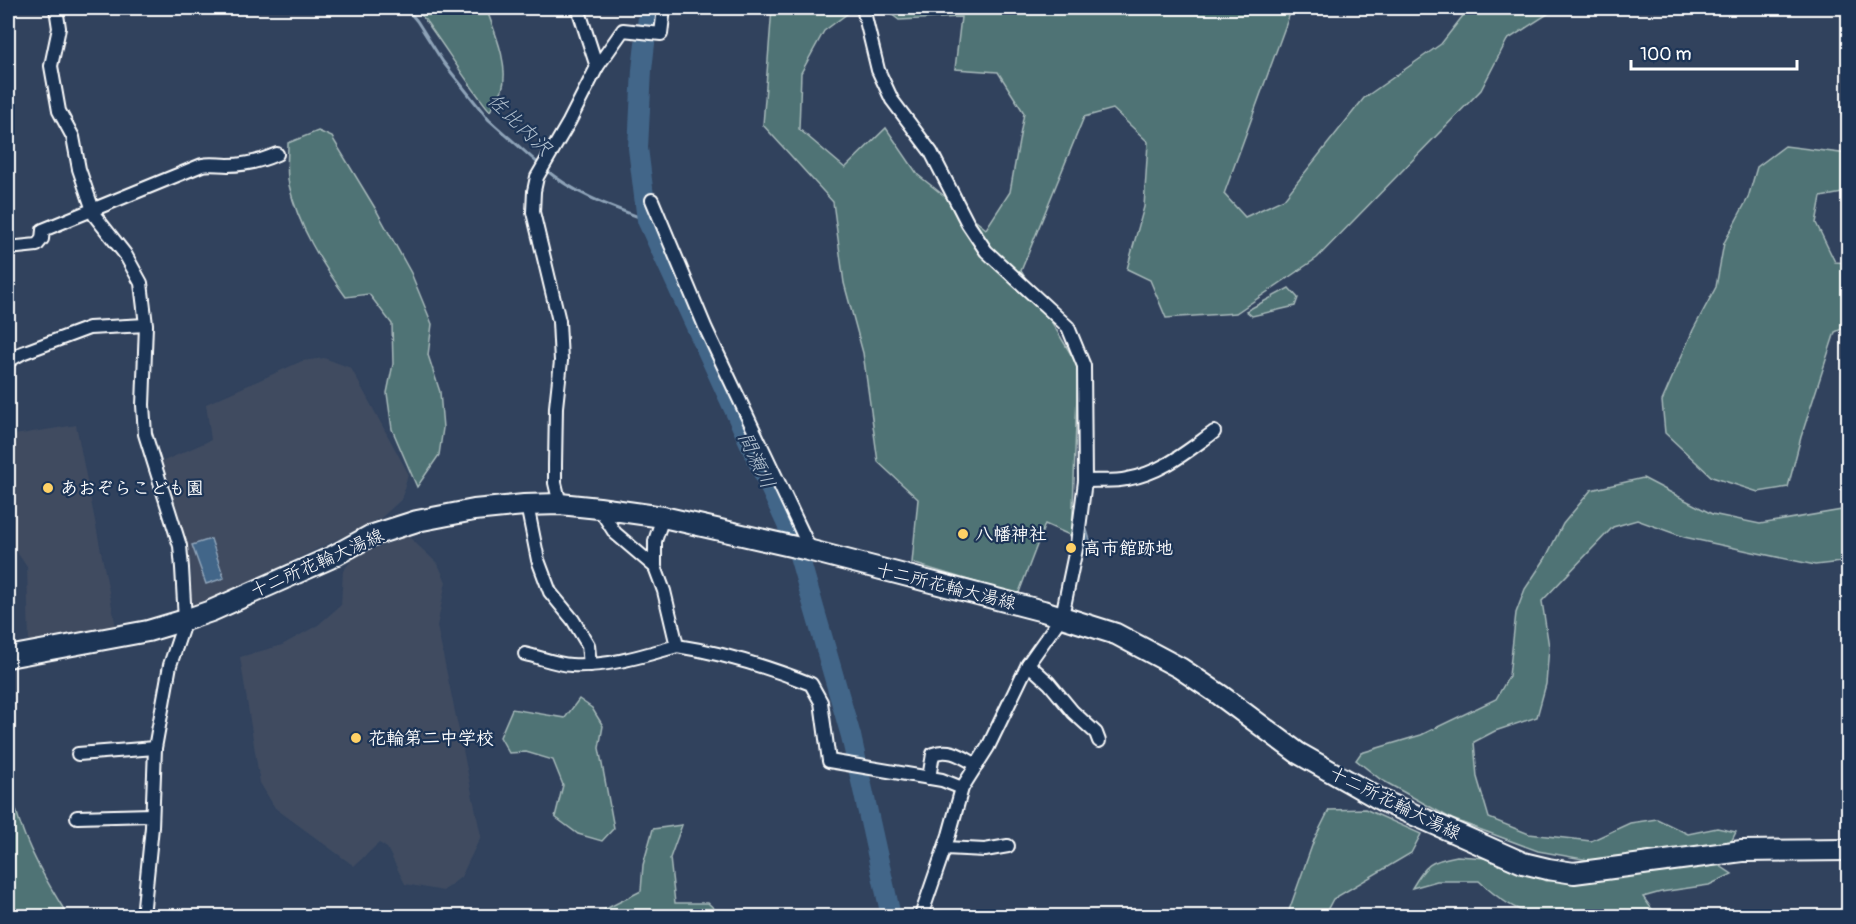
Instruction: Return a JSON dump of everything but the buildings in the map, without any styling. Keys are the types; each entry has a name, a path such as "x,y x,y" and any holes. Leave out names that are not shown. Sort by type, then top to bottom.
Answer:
{"main road":[{"name":"十二所花輪大湯線","path":"8,657 148,630 185,620 272,584 370,536 417,521 474,510 527,505 560,504 599,508 663,517 807,550 1062,616 1116,633 1173,664 1220,694 1298,753 1383,801 1523,862 1548,870 1574,873 1742,851 1848,850"}],"street":[{"path":"56,8 59,28 51,66 59,111 74,136 79,169 95,216 125,254 141,283 146,326 143,405 145,434 180,546 185,620 170,665 155,748 143,916"},
{"path":"578,8 597,67"},
{"path":"560,504 555,483 556,407 561,360 559,321 533,212 537,177 597,67 623,30 661,34 664,8"},
{"path":"863,8 878,70 892,100 932,152 968,224 986,251 1068,327 1084,366 1085,481 1077,544 1062,616 1028,664 988,747 962,788 945,848 921,916"},
{"path":"8,248 37,245 42,239 43,230 202,165 213,163 226,166 261,161 277,154"},
{"path":"652,200 706,329 807,550"},
{"path":"8,361 21,352 89,328 146,326"},
{"path":"1085,481 1126,480 1152,472 1175,461 1214,432"},
{"path":"527,505 538,560 550,592 573,620 588,645 590,665"},
{"path":"599,508 615,534 655,567"},
{"path":"663,517 655,541 655,567 664,591 677,646"},
{"path":"525,654 568,665 590,665 634,658 677,646 704,650 750,662 811,684 821,702 830,761 942,780 962,788"},
{"path":"1028,664 1096,733 1099,741"},
{"path":"78,754 155,748"},
{"path":"928,778 933,754 940,751 950,751 977,765"},
{"path":"77,817 152,814"},
{"path":"945,848 985,850 1008,846"}],"shaded area":[{"path":"324,358 351,368 408,473 402,499 381,518 192,608 191,570 159,463 211,440 206,404 302,361"},
{"name":"あおぞらこども園","path":"76,425 116,627 29,644 27,567 8,539 8,436"},
{"path":"1087,530 1092,547 1090,552 1082,554 1085,531"},
{"name":"花輪第二中学校","path":"408,536 438,564 446,582 437,626 481,836 461,877 443,891 405,884 387,848 379,843 354,866 275,808 260,783 240,657 282,645 318,625 341,605 343,571 355,556"},
{"path":"211,539 224,578 206,584 192,545"}],"green space":[{"path":"416,8 486,8 497,37 504,70 502,90 490,111 435,33"},
{"path":"772,8 855,8 824,31 801,73 799,129 845,168 886,128 918,175 986,229 1010,192 1024,113 998,72 955,69 961,17 899,20 883,8 1292,8 1224,194 1245,217 1284,199 1364,98 1441,44 1469,8 1557,8 1507,40 1481,90 1317,258 1236,313 1166,318 1150,280 1127,269 1144,207 1148,142 1113,109 1084,117 1021,271 1078,366 1072,536 1045,524 1018,595 912,563 918,499 878,462 863,353 844,283 833,202 763,125"},
{"path":"318,131 332,137 375,208 411,273 432,324 428,355 440,392 443,428 439,455 417,487 392,429 387,393 393,364 392,324 369,294 346,297 312,244 293,200 288,175 288,143"},
{"path":"1785,146 1848,154 1848,192 1821,197 1816,223 1835,262 1848,263 1848,326 1835,332 1801,437 1788,487 1758,492 1712,477 1665,433 1662,401 1693,330 1716,287 1724,243 1748,198 1757,167"},
{"path":"1289,288 1298,298 1295,306 1252,316 1246,311"},
{"path":"1643,478 1712,514 1760,524 1848,509 1848,573 1841,562 1815,565 1684,537 1637,520 1613,527 1542,601 1549,647 1546,684 1537,717 1495,731 1474,742 1477,777 1489,818 1529,834 1591,841 1630,823 1657,819 1688,834 1717,828 1736,832 1730,844 1594,861 1538,851 1452,819 1380,779 1356,760 1361,753 1421,735 1496,699 1509,676 1516,613 1525,589 1545,559 1563,524 1591,490"},
{"path":"579,699 592,708 603,726 599,748 614,828 602,841 578,834 555,817 563,785 553,760 526,752 509,753 500,737 512,709 565,718"},
{"path":"8,768 20,824 45,878 68,916 8,916"},
{"path":"1365,809 1421,834 1411,853 1333,899 1324,916 1287,916 1314,840 1329,810"},
{"path":"682,825 670,858 675,903 708,903 722,916 578,916 602,911 641,891 643,865 653,829"},
{"path":"1457,856 1486,858 1546,881 1596,878 1711,860 1732,874 1709,885 1643,897 1657,916 1577,916 1566,913 1536,915 1505,902 1479,881 1437,881 1412,888 1430,865"}],"waterway":[{"name":"佐比内沢","path":"406,8 443,62 489,120 540,165"},
{"name":"間瀬川","path":"649,8 642,70 638,148 647,220 795,542 851,736 891,916"},
{"name":"佐比内沢","path":"545,169 581,193 647,220"}],"place":[{"name":"あおぞらこども園","path":"48,488"},
{"name":"八幡神社","path":"963,534"},
{"name":"高市館跡地","path":"1071,548"},
{"name":"花輪第二中学校","path":"356,738"}]}
